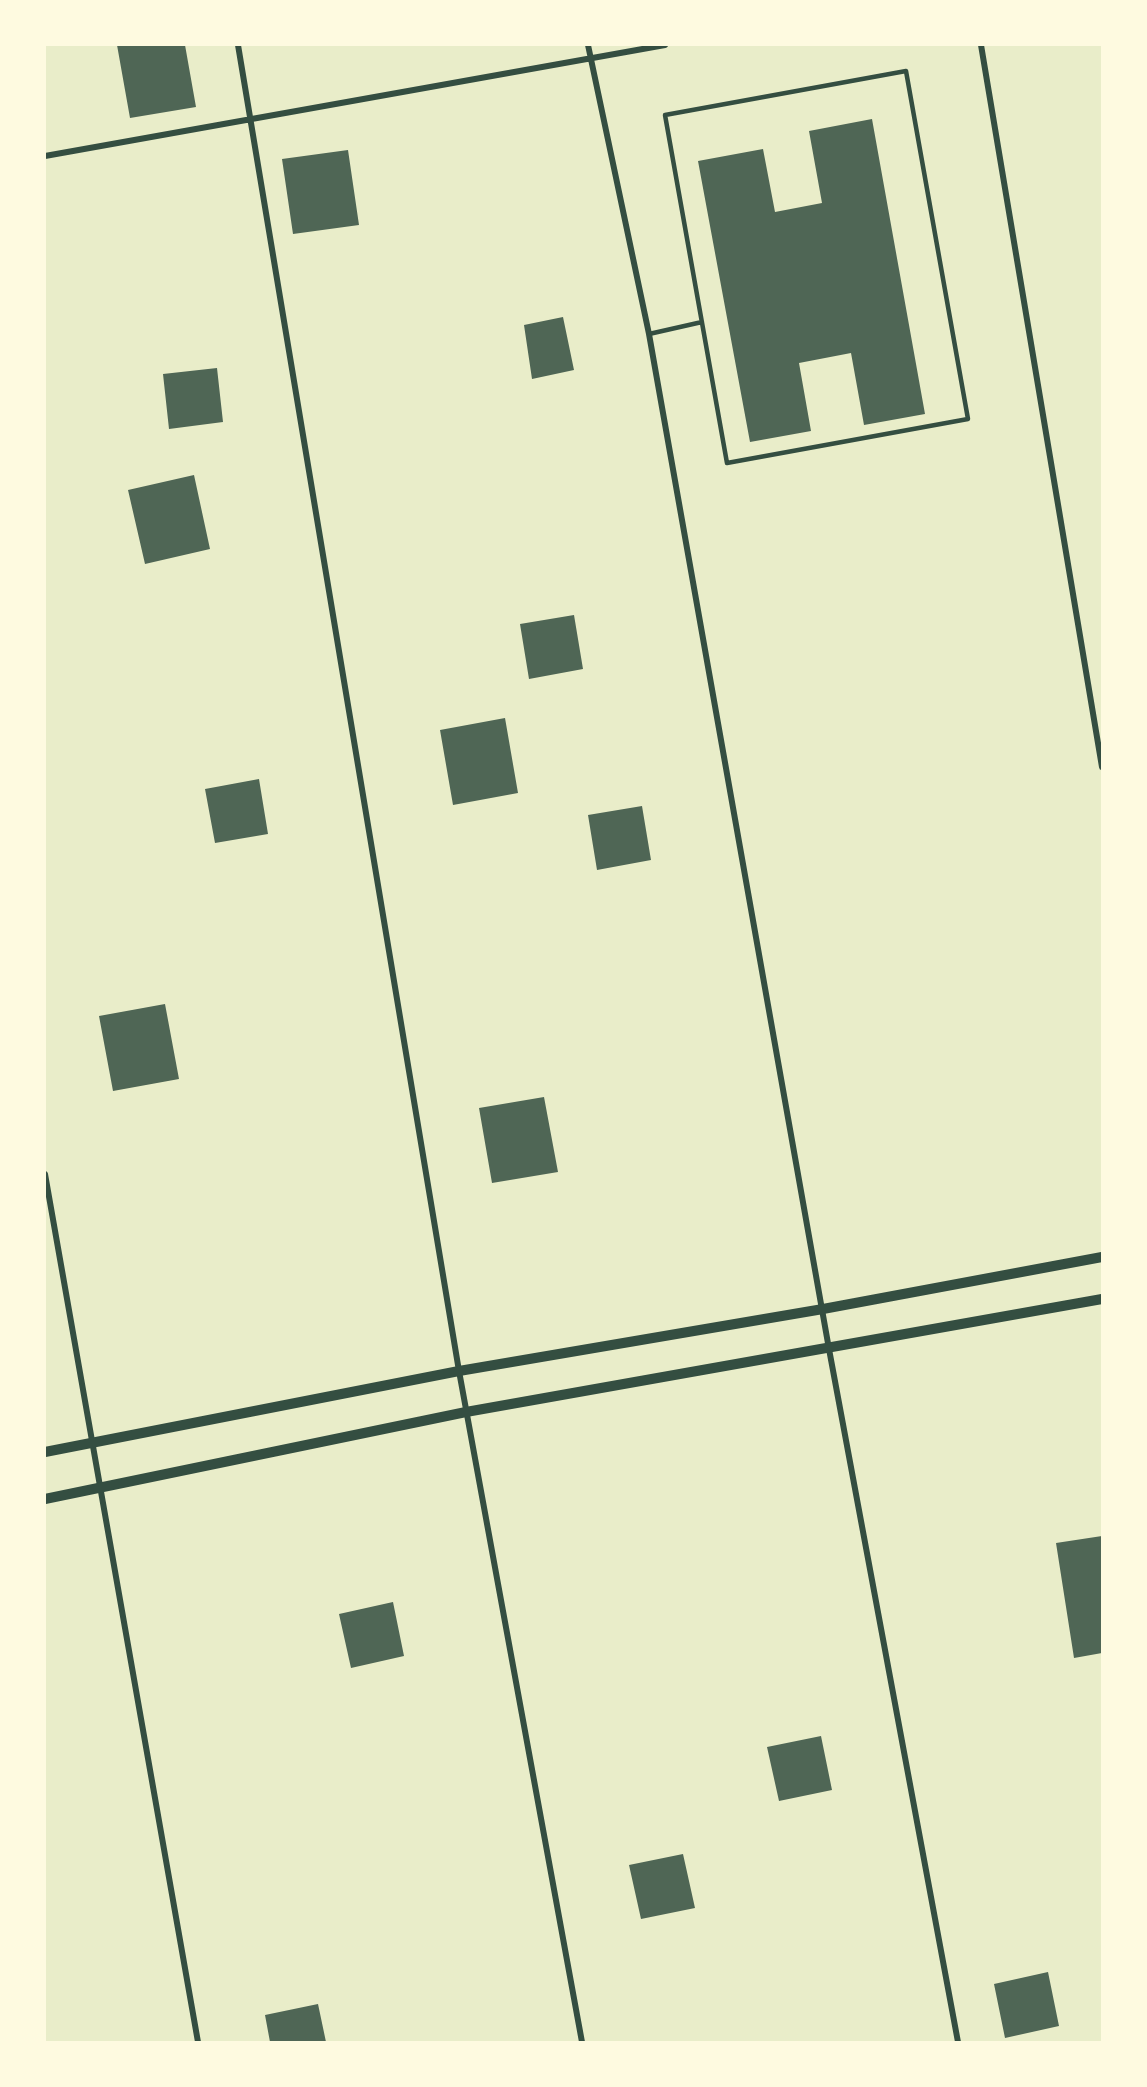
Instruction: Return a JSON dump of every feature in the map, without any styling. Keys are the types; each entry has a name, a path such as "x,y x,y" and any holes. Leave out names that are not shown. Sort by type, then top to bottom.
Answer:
{"street":[{"path":"238,45 466,1412 582,2042"},
{"path":"588,45 649,334 829,1349 958,2042"},
{"path":"45,156 665,45"},
{"path":"981,45 1102,767"},
{"path":"45,1174 198,2042"},
{"path":"45,1452 459,1371 823,1309 1102,1257"},
{"path":"45,1499 100,1490 466,1412 1102,1299"}],"lane":[{"path":"906,71 968,419 727,463 702,322 665,115 906,71"},
{"path":"649,334 702,322"}],"building":[{"path":"117,45 185,45 196,107 130,118"},
{"path":"872,119 925,414 864,425 851,353 799,363 811,431 750,442 698,161 763,149 775,212 822,203 809,131"},
{"path":"348,150 359,225 293,234 282,159"},
{"path":"563,317 574,370 532,379 524,325"},
{"path":"217,368 223,422 169,429 163,374"},
{"path":"194,475 210,549 145,564 128,490"},
{"path":"574,615 583,669 529,679 520,624"},
{"path":"505,718 518,793 453,805 440,730"},
{"path":"259,779 268,834 215,843 205,789"},
{"path":"642,806 651,860 597,870 588,815"},
{"path":"165,1004 179,1079 113,1091 99,1016"},
{"path":"544,1097 558,1172 492,1183 479,1108"},
{"path":"1102,1536 1102,1653 1074,1658 1056,1543"},
{"path":"393,1602 404,1656 351,1668 339,1614"},
{"path":"821,1736 832,1790 779,1801 767,1747"},
{"path":"683,1854 695,1908 641,1919 629,1865"},
{"path":"1048,1972 1059,2026 1005,2038 994,1984"},
{"path":"318,2004 326,2042 270,2042 265,2015"}]}
